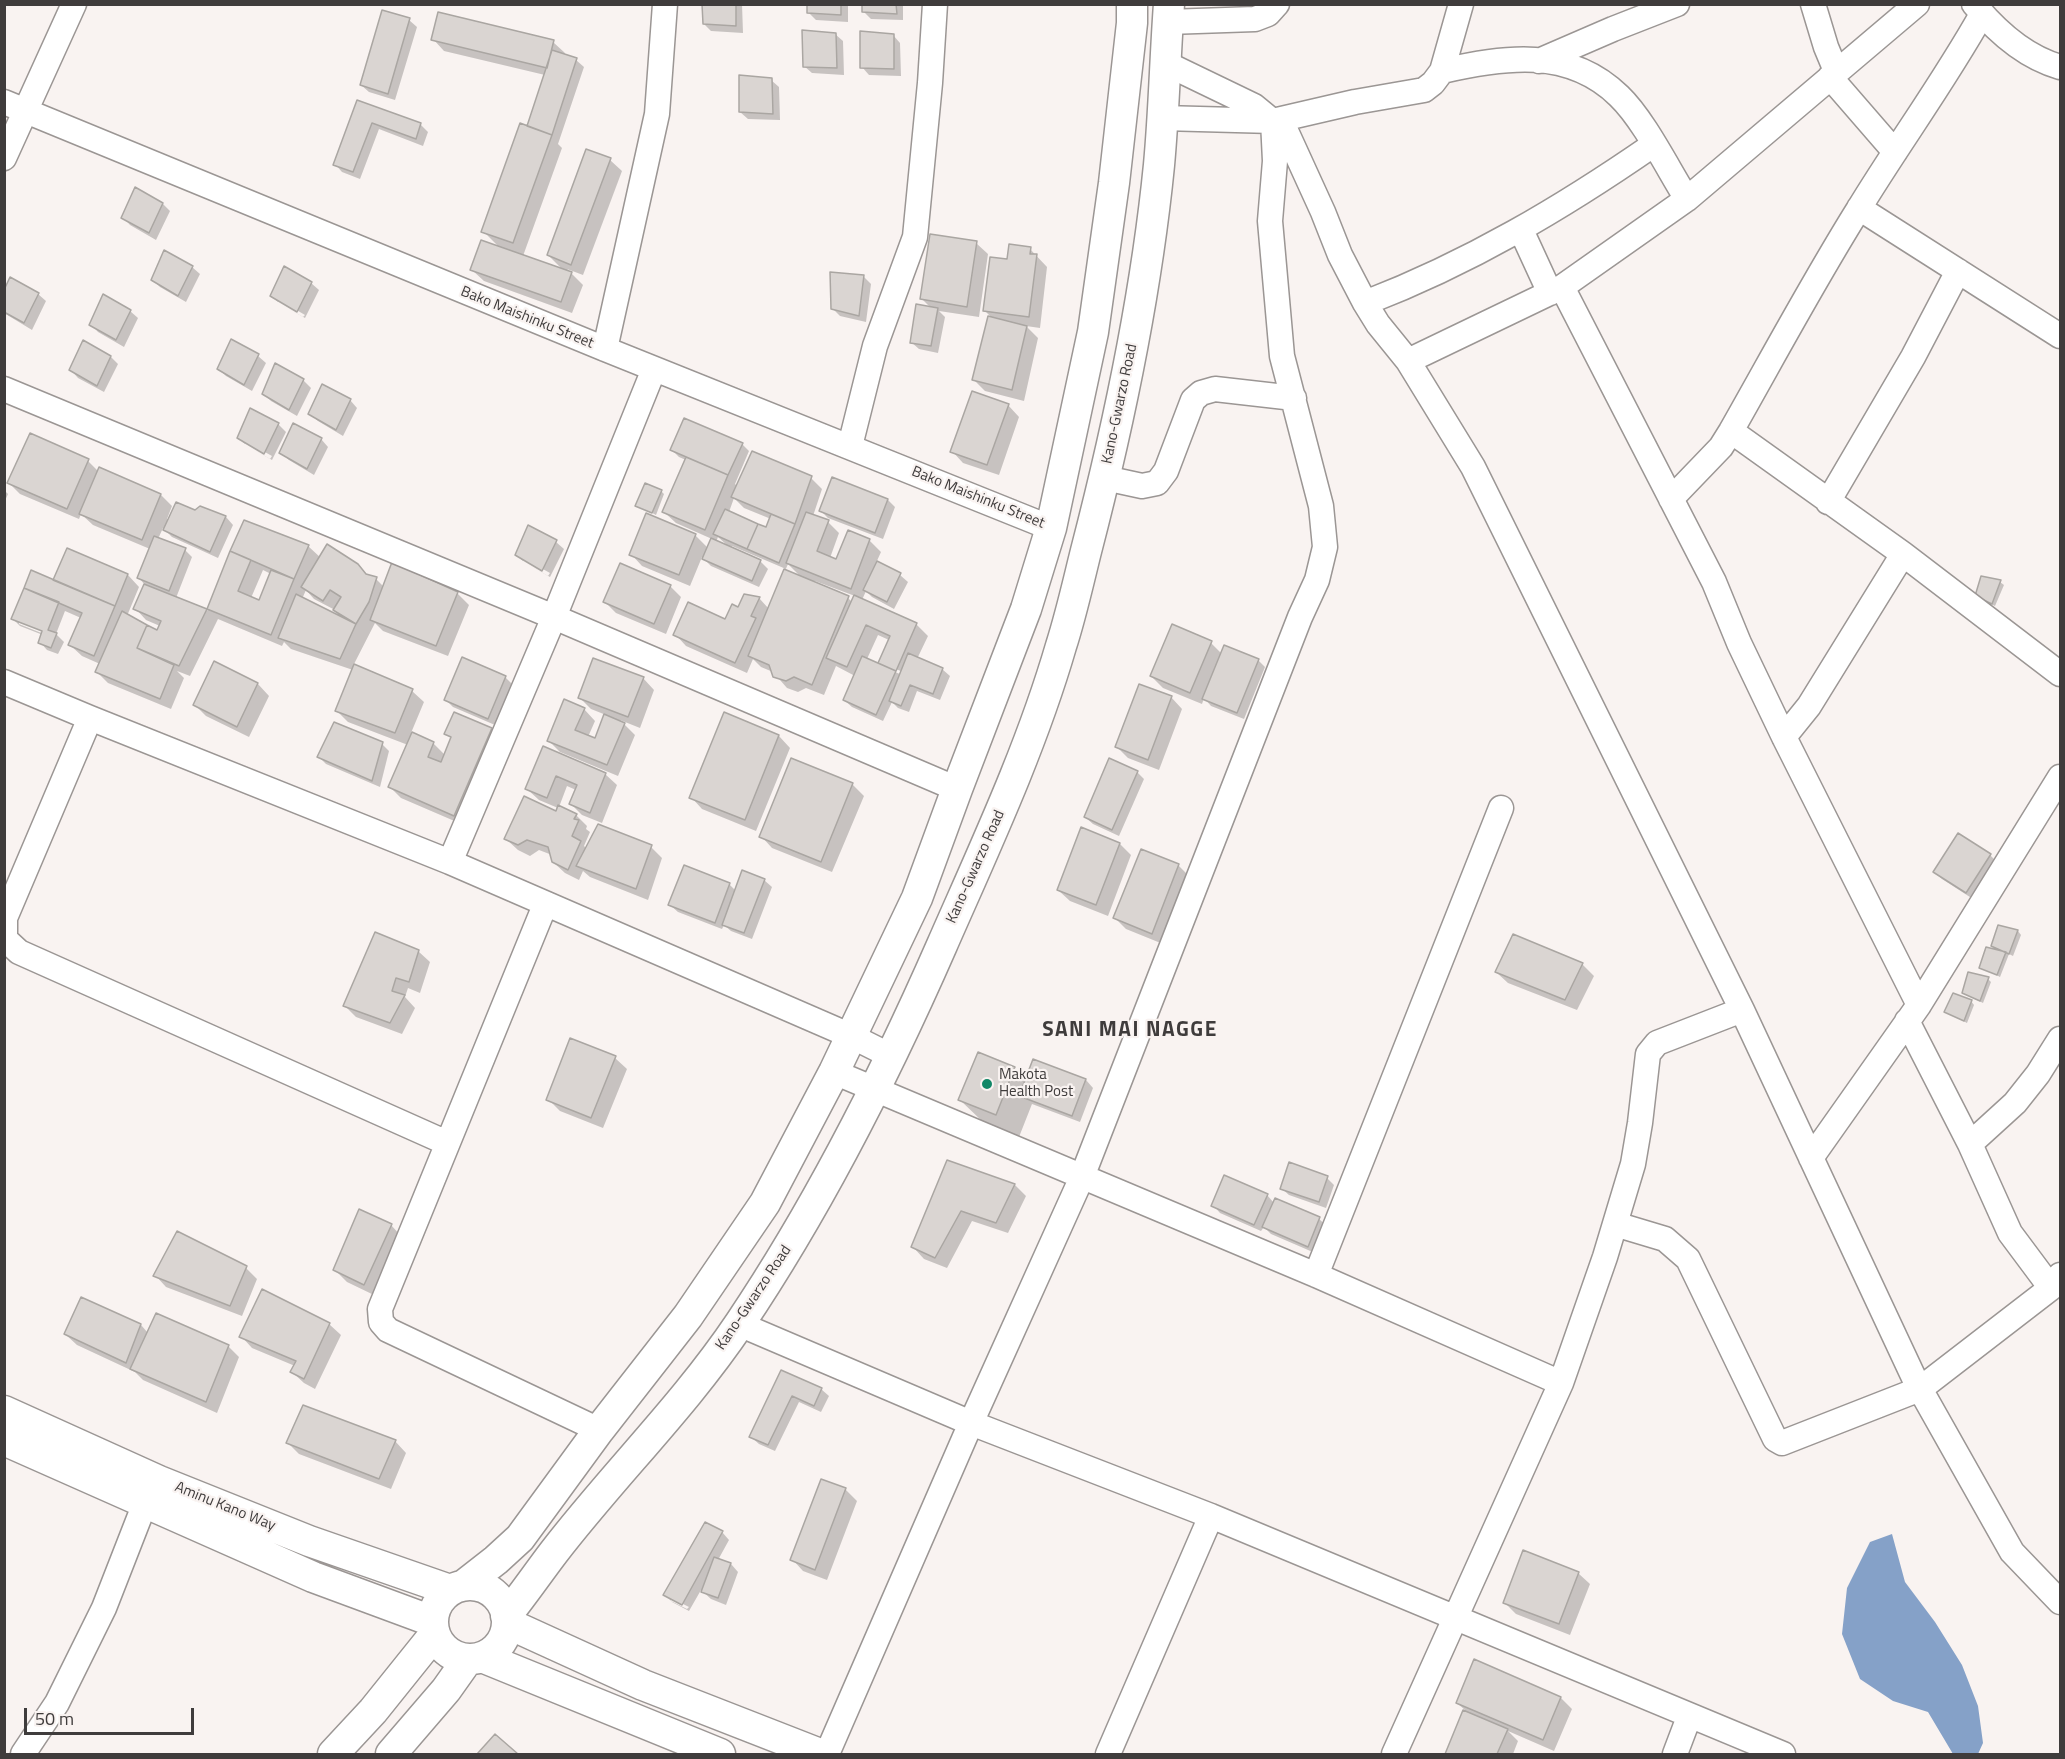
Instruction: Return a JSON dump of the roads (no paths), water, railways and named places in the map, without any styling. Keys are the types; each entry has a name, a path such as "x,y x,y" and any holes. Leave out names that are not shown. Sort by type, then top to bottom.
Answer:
{"main road":[{"path":"333,1755 373,1711 433,1628 439,1600 496,1560 520,1538 599,1430 688,1316 765,1203 834,1071 918,898 1026,609 1051,528 1093,332 1114,183 1132,23 1132,4"},
{"name":"Kano-Gwarzo Road","path":"507,1620 554,1552 665,1421 739,1324 796,1234 891,1056 998,820 1036,722 1061,646 1105,478 1132,350 1158,166 1167,64 1168,13"},
{"name":"Aminu Kano Way","path":"4,1411 169,1486 309,1541 457,1587"},
{"name":"Aminu Kano Way","path":"7,1448 145,1503 313,1578 433,1628"},
{"path":"391,1755 475,1658 500,1644 504,1638 507,1620 502,1602 492,1592 478,1586 457,1587"},
{"path":"507,1620 643,1685 820,1755"},
{"path":"433,1628 442,1648 454,1656 475,1658 720,1755"}],"street":[{"path":"4,158 15,107 74,4"},
{"path":"605,350 657,114 665,4"},
{"path":"850,446 875,345 915,237 929,95 935,4"},
{"path":"1168,13 1255,20 1268,14 1277,4"},
{"path":"1162,118 1275,120 1355,102 1424,90 1442,71 1461,4"},
{"path":"1539,61 1677,4"},
{"path":"1813,4 1833,74 1895,152"},
{"path":"1408,362 1556,290 1687,199 1917,4"},
{"path":"1671,499 1721,447 1816,277 1958,57 1978,9 2003,35 2023,50 2049,64 2061,67"},
{"path":"1442,71 1486,61 1515,58 1584,71 1602,82 1634,114 1687,199"},
{"path":"1167,64 1254,106 1275,120 1323,212 1340,255 1365,303 1378,324 1408,362 1473,467 1742,1010 1920,1389 2012,1552 2061,1602"},
{"name":"Bako Maishinku Street","path":"15,107 605,350 1051,528"},
{"path":"827,1755 971,1423 1082,1177 1295,628 1317,580 1325,548 1321,506 1282,356 1270,220 1275,161 1275,120"},
{"path":"1365,303 1488,249 1608,176 1653,145"},
{"path":"1859,208 2061,336"},
{"path":"1521,230 1671,499 1714,582 1739,643 1913,1013 2010,1233 2056,1282 1920,1389 1782,1443 1775,1439 1688,1258 1665,1239 1615,1224"},
{"path":"1828,502 1913,357 1958,271"},
{"path":"450,862 554,616 654,369"},
{"path":"4,389 554,616 957,789"},
{"path":"1105,478 1142,486 1157,483 1166,471 1193,400 1201,393 1215,390 1294,399"},
{"path":"1731,431 1903,554 2061,674"},
{"path":"1784,737 1809,706 1903,554"},
{"path":"4,682 450,862 851,1036 891,1056"},
{"path":"90,718 5,918 5,939 19,952 447,1143"},
{"path":"1811,1158 1913,1013 2061,777"},
{"path":"1316,1275 1502,808"},
{"path":"545,905 380,1309 381,1322 388,1330 599,1430"},
{"path":"1394,1755 1561,1383 1615,1224 1635,1153 1648,1054 1657,1043 1742,1010"},
{"path":"1970,1144 2015,1103 2061,1039"},
{"path":"834,1071 1316,1275 1561,1383"},
{"path":"739,1324 971,1423 1211,1516 1783,1755"},
{"path":"23,1755 57,1703 104,1608 145,1503"},
{"path":"1108,1755 1211,1516"},
{"path":"1675,1755 1689,1717"}],"water":[{"path":"1892,1534 1905,1582 1935,1622 1962,1665 1978,1706 1983,1743 1978,1754 1953,1754 1928,1712 1893,1701 1860,1679 1842,1634 1847,1588 1870,1542"}],"place":[{"name":"Makota Health Post","path":"987,1084"}],"district":[{"name":"SANI MAI NAGGE","path":"1130,1031"}]}
